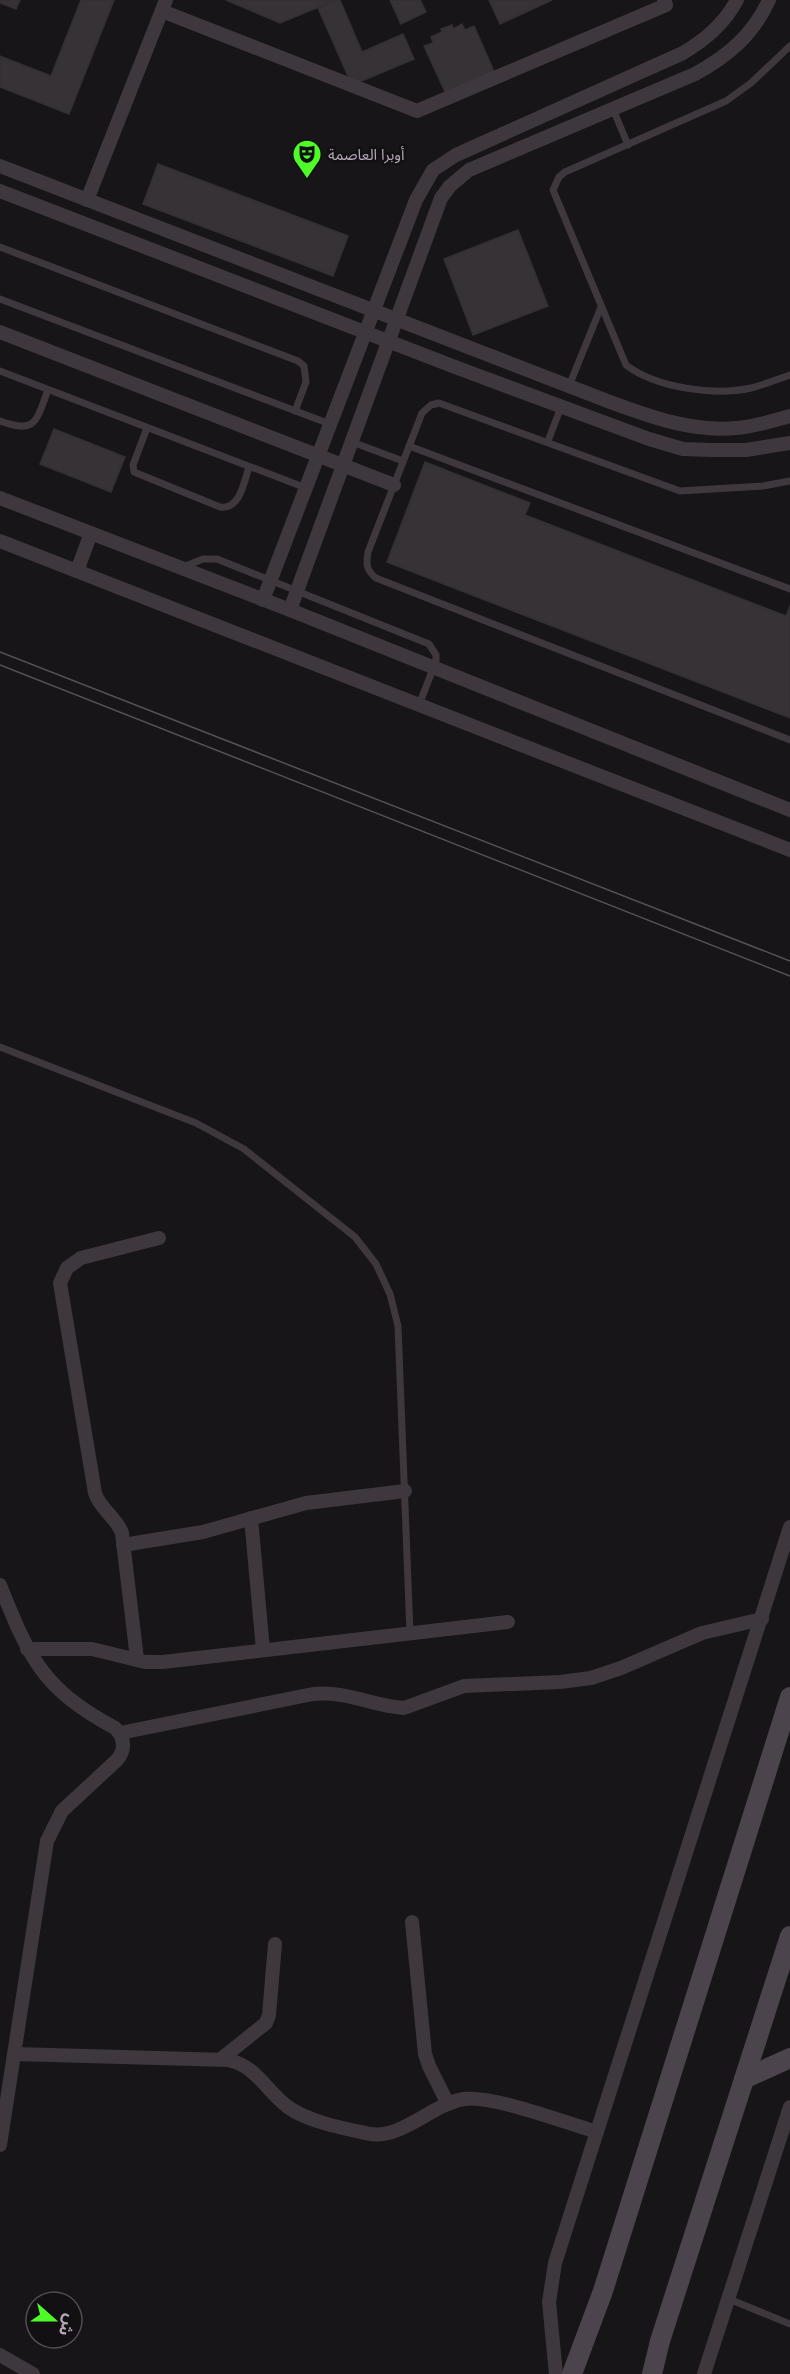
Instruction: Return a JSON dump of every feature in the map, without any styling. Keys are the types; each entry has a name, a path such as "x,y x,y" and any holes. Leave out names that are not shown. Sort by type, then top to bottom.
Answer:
{"main road":[{"path":"572,2374 603,2291 790,1697"},
{"path":"652,2374 660,2341 790,1936"},
{"path":"744,2079 790,2058"}],"street":[{"path":"87,200 164,5 417,111 666,5 664,0"},
{"path":"263,600 416,200 433,170 456,155 683,53 702,41 720,25 737,0"},
{"path":"290,610 441,198 469,170 695,74 717,62 751,31 769,0"},
{"path":"0,166 568,386 669,422 703,428 736,428 790,416"},
{"path":"0,191 388,342 649,439 683,449 746,450 790,443"},
{"path":"0,332 394,485"},
{"path":"0,498 290,610 790,810"},
{"path":"77,571 91,533"},
{"path":"0,541 790,850"},
{"path":"137,1659 123,1545 118,1525 100,1504 93,1487 60,1283 67,1268 81,1258 159,1238"},
{"path":"123,1545 203,1532 306,1503 405,1491"},
{"path":"251,1518 263,1650"},
{"path":"556,2374 549,2302 552,2276 790,1527"},
{"path":"0,1586 27,1649 43,1674 72,1703 120,1733 124,1744 121,1755 62,1811 47,1841 0,2145"},
{"path":"120,1733 313,1694 339,1694 394,1707 404,1707 414,1706 464,1686 560,1682 591,1678 621,1668 702,1633 762,1619"},
{"path":"27,1649 92,1648 137,1659 163,1662 508,1622"},
{"path":"412,1922 425,2054 448,2104"},
{"path":"221,2059 261,2029 268,2019 275,1944"},
{"path":"14,2054 236,2061 249,2068 286,2105 302,2115 373,2134 391,2132 448,2104 465,2099 484,2100 597,2132"},
{"path":"704,2374 790,2107"},
{"path":"0,2355 33,2374"}],"lane":[{"path":"790,46 751,83 726,101 565,172 559,177 553,190 626,365 642,375 700,390 732,391 753,388 790,375"},
{"path":"613,109 628,145"},
{"path":"0,247 298,361 304,366 306,382 295,411"},
{"path":"0,299 330,424"},
{"path":"568,386 601,307"},
{"path":"0,371 306,488"},
{"path":"0,421 23,428 31,425 38,417 48,390"},
{"path":"790,482 680,491 439,403 431,405 422,413 368,552 366,564 368,572 376,578 790,740"},
{"path":"548,441 561,407"},
{"path":"147,428 133,465 134,472 220,507 226,508 233,504 249,467"},
{"path":"352,442 403,461"},
{"path":"409,446 790,589"},
{"path":"181,568 196,561 217,560 429,644 436,655 434,667 419,705"},
{"path":"0,1047 213,1131 244,1149 355,1237 376,1264 390,1294 398,1326 410,1633"},
{"path":"729,2299 790,2324"}],"building":[{"path":"0,0 20,0 16,9 0,3"},
{"path":"81,0 114,0 69,114 0,87 0,56 51,76"},
{"path":"226,0 336,0 280,23"},
{"path":"340,0 362,52 403,34 414,59 352,85 318,8"},
{"path":"390,0 420,0 426,12 401,24"},
{"path":"489,0 552,0 500,24"},
{"path":"462,24 465,30 474,26 495,74 447,96 424,46 433,43 431,37 442,32 441,29 452,25 453,29"},
{"path":"158,164 348,236 333,276 143,204"},
{"path":"518,230 548,306 473,335 444,259"},
{"path":"54,429 125,457 111,492 40,464"},
{"path":"425,462 530,503 525,515 786,616 790,606 790,718 387,562"}],"tram line":[{"path":"0,652 790,961"},
{"path":"0,665 790,976"}],"place":[{"name":"أوبرا العاصمة","path":"307,180"}]}
